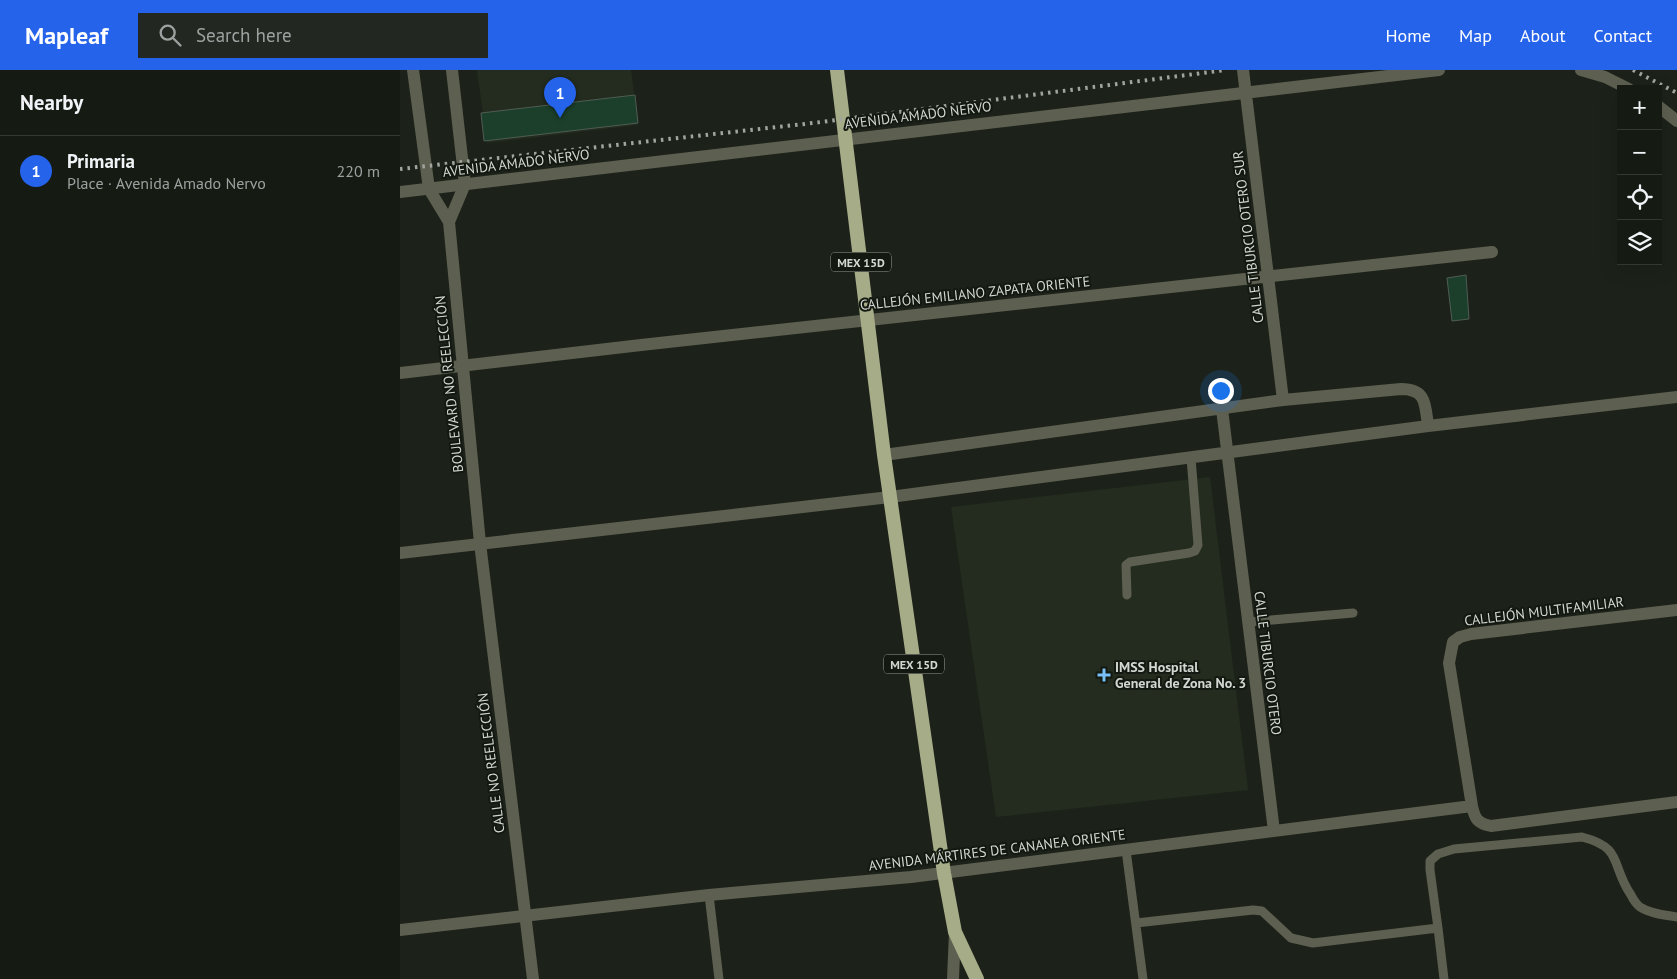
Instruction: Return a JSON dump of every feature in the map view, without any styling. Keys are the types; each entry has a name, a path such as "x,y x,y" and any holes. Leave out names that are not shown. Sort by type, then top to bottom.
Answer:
{"highway":[{"name":"MEX 15D","path":"837,70 884,455 944,873 955,932 977,979"}],"street":[{"path":"414,70 429,189"},
{"path":"448,222 465,184 452,70"},
{"name":"CALLE TIBURCIO OTERO SUR","path":"1243,70 1283,400"},
{"name":"AVENIDA AMADO NERVO","path":"400,192 1440,70"},
{"path":"1581,70 1605,77 1621,85"},
{"path":"1662,109 1677,121"},
{"name":"BOULEVARD NO REELECCIÓN","path":"429,189 448,222 480,544"},
{"name":"CALLEJÓN EMILIANO ZAPATA ORIENTE","path":"400,373 1492,252"},
{"path":"884,455 1283,400 1411,389 1420,393 1425,402 1428,426"},
{"path":"400,553 890,497 1428,426 1677,397"},
{"name":"CALLE TIBURCIO OTERO","path":"1222,409 1274,831"},
{"name":"CALLE NO REELECCIÓN","path":"480,544 533,979"},
{"name":"CALLEJÓN MULTIFAMILIAR","path":"1677,610 1471,634 1460,637 1453,642 1449,662 1472,806 1475,818 1480,824 1491,826 1677,802"},
{"name":"AVENIDA MÁRTIRES DE CANANEA ORIENTE","path":"400,930 709,895 944,873 1472,806"},
{"path":"953,979 955,932"}],"lane":[{"path":"1127,595 1126,565 1130,562 1189,553 1195,550 1198,545 1191,458"},
{"path":"1248,622 1353,613"},
{"path":"1444,979 1430,861 1438,854 1454,849 1582,837 1601,842 1612,852 1622,883 1638,906 1648,912 1677,917"},
{"path":"1126,850 1143,979"},
{"path":"709,895 719,979"},
{"path":"1136,923 1253,910 1262,911 1291,938 1313,943 1438,928"}],"shaded area":[{"path":"477,70 631,70 638,125 487,143"},
{"name":"IMSS Hospital General de Zona No. 3","path":"1210,477 1248,790 996,817 951,507"}],"building":[{"path":"635,95 638,123 484,141 481,113"},
{"path":"1466,275 1469,319 1452,321 1447,278"}],"railway":[{"path":"400,169 813,123 1226,70"},
{"path":"1633,70 1677,93"}],"place":[{"name":"Primaria","path":"560,118"},
{"name":"IMSS Hospital General de Zona No. 3","path":"1104,675"}]}
